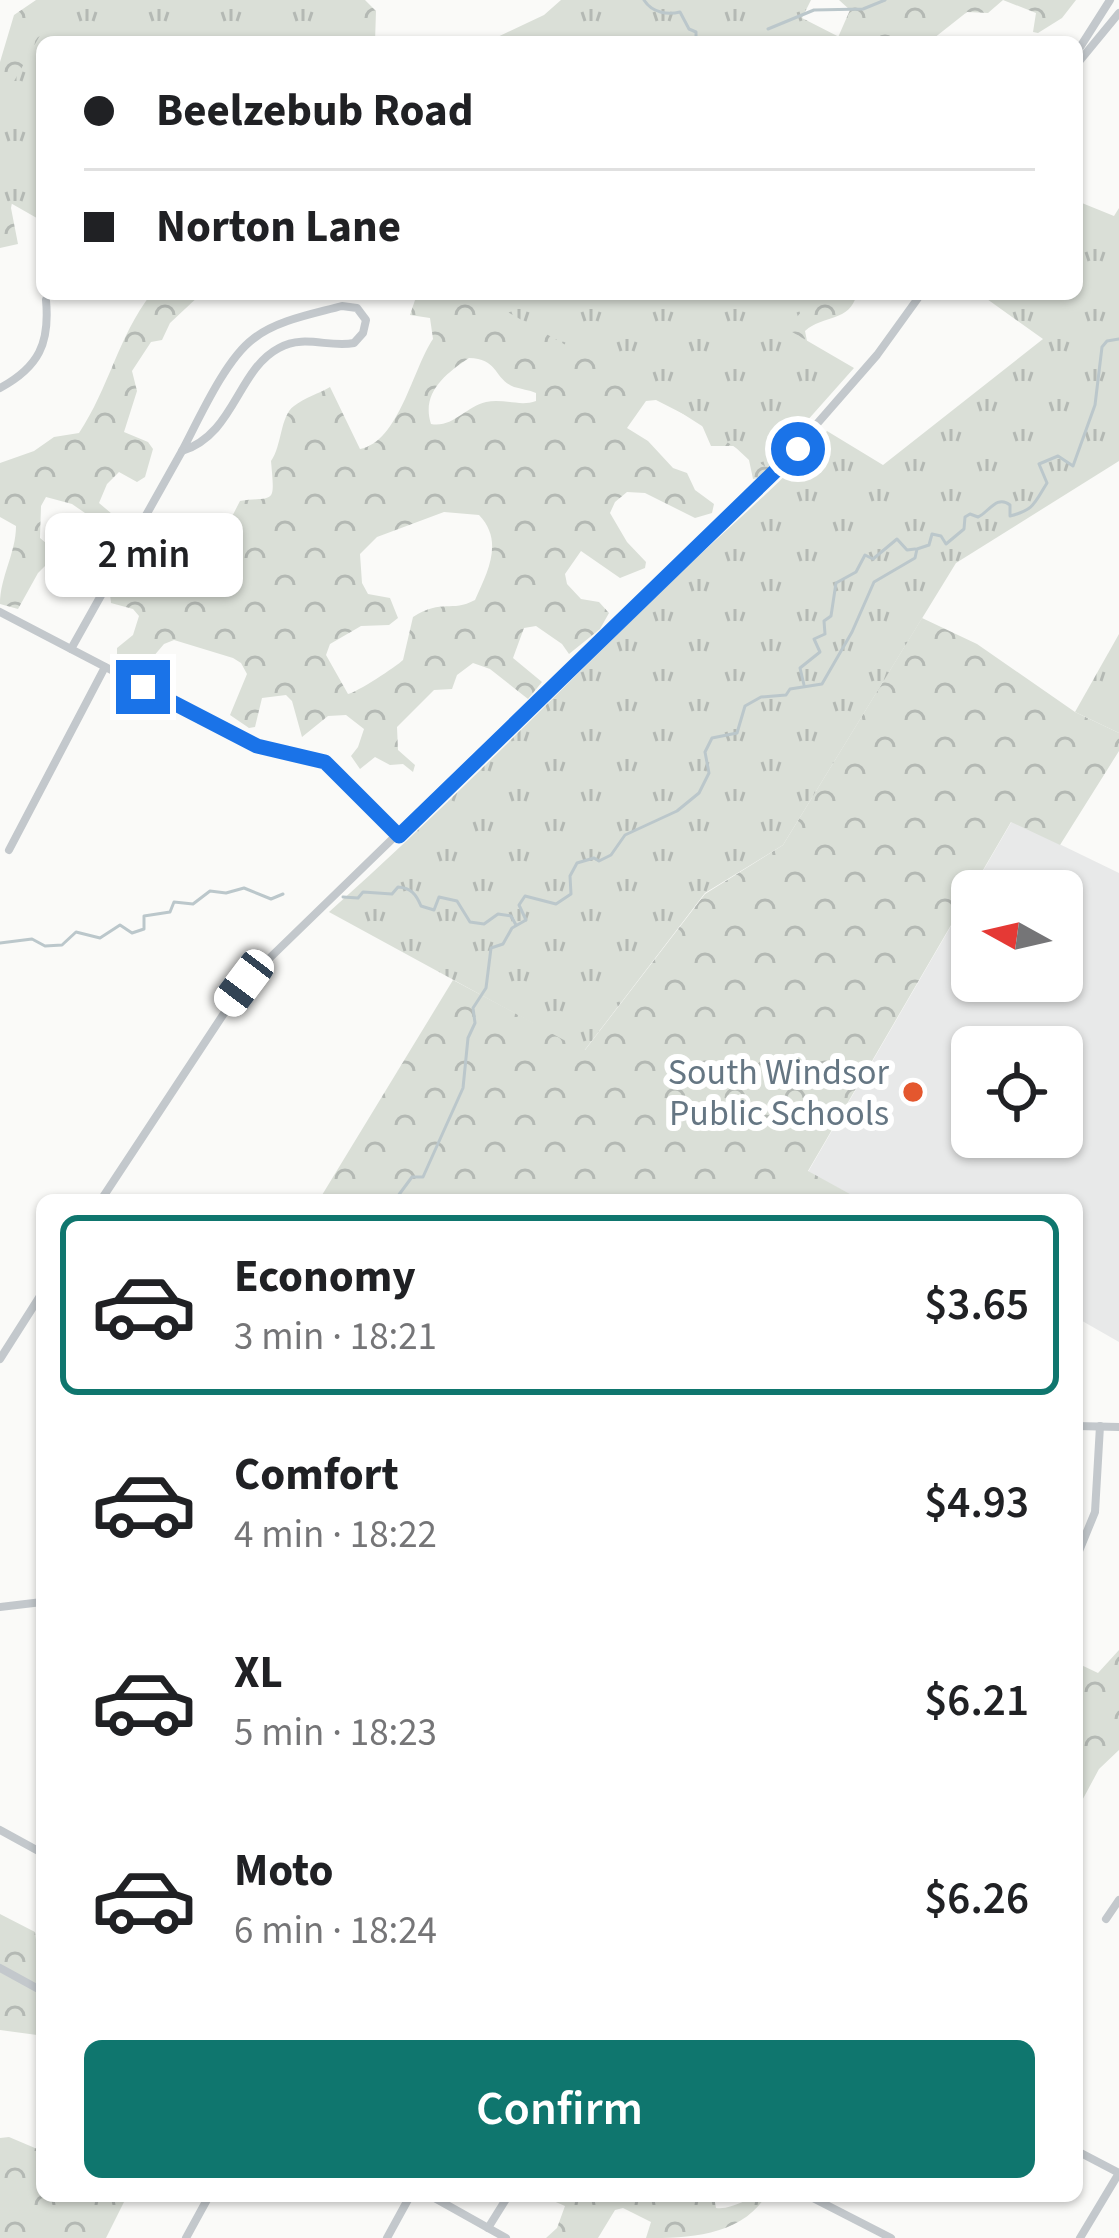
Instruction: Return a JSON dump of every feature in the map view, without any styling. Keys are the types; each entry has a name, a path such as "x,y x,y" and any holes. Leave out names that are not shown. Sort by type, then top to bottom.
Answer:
{"street":[{"path":"1083,43 1110,0"},
{"path":"1083,57 1119,14"},
{"path":"0,388 31,365 49,334 46,300"},
{"path":"105,1194 244,983 657,582 760,489 877,355 917,300"},
{"path":"71,649 182,451 239,353 252,339 285,323 341,306 357,308 366,320 354,343 302,340 279,348 264,359 222,423 197,446 182,451"},
{"path":"0,612 257,746 325,762 399,836"},
{"path":"9,850 105,667"},
{"path":"0,1359 36,1302"},
{"path":"1083,1426 1119,1427"},
{"path":"1083,1545 1095,1512 1100,1426"},
{"path":"0,1607 36,1603"},
{"path":"0,1830 36,1850"},
{"path":"1106,1918 1119,1900"},
{"path":"0,1967 36,1988"},
{"path":"1080,2238 1119,2173 1083,2154"},
{"path":"185,2238 206,2202"},
{"path":"387,2238 407,2202"},
{"path":"442,2202 506,2238"},
{"path":"488,2228 504,2202"},
{"path":"821,2202 890,2238"}],"shaded area":[{"name":"South Windsor Public Schools","path":"1012,821 1119,873 1119,1342 1083,1321 1083,1194 850,1194 808,1172 951,926 951,1002 1083,1002 1083,870 984,870"}],"green space":[{"path":"36,0 365,0 376,11 375,36 36,36 36,74 11,208 18,244 0,248 0,62 14,15"},
{"path":"60,0 341,0 330,19 357,36 40,36"},
{"path":"561,0 811,0 802,18 837,36 500,36 544,15"},
{"path":"839,0 1003,0 988,13 967,12 937,36 839,36 850,10"},
{"path":"1003,0 1076,0 1062,18 1038,33 1033,32 1036,13"},
{"path":"36,42 36,218 0,197 0,106"},
{"path":"1083,203 1114,216 1119,208 1119,461 956,563 783,845 705,893 584,1051 329,912 827,431 883,465 1043,339 988,300 1083,300"},
{"path":"147,300 195,300 170,323 162,340 151,342 132,371 137,391 124,432 153,449 145,477 137,482 119,472 107,484 99,503 118,519 111,531 72,504 46,497 41,506 40,538 52,548 52,559 38,573 18,609 0,604 16,526 0,517 0,463 34,451 54,437 79,433"},
{"path":"415,300 854,300 842,314 805,331 808,346 799,427 762,477 753,479 749,460 734,446 711,446 701,423 656,400 646,401 627,428 648,441 673,468 687,473 695,490 714,504 712,513 695,518 645,493 627,492 615,502 610,513 646,562 645,568 620,578 581,551 565,574 567,584 581,599 599,602 609,613 600,629 569,654 536,626 524,628 513,658 542,682 528,699 490,669 473,663 457,675 452,689 434,690 397,727 398,750 415,765 413,772 403,764 390,765 375,757 360,769 351,756 364,729 346,715 328,716 302,737 286,695 262,698 255,727 249,728 230,715 247,674 233,658 174,640 164,644 147,664 117,654 117,648 133,635 139,616 133,609 111,603 110,594 122,579 152,595 178,584 183,570 171,557 146,550 152,530 160,529 182,545 210,549 220,540 240,501 270,496 271,461 289,411 330,387 360,449 374,443 395,419 433,339 430,318 410,315","holes":["469,358 479,359 514,387 536,393 536,401 486,402 446,423 431,424 432,394","444,512 479,515 492,546 475,600 432,608 413,617 403,660 348,694 326,655 330,644 361,626 389,625 398,618 390,598 368,594 362,583 360,554 377,537"]},
{"path":"487,300 811,300 787,329 854,368 766,467 652,394"},
{"path":"922,618 977,644 1075,712 1119,733 1119,751 1060,845 1011,822 983,870 951,870 951,925 808,1171 850,1194 323,1194 453,980 585,1050 705,894 783,845"},
{"path":"1119,634 1119,733 1075,712"},
{"path":"1119,1650 1119,1750 1099,1769 1083,1799 1083,1666 1098,1673"},
{"path":"0,1914 35,1932 36,2035 0,2030"},
{"path":"0,2138 36,2148 36,2202 124,2202 106,2238 0,2238"},
{"path":"556,2202 715,2202 716,2208 723,2208 761,2202 728,2227 696,2235 646,2238 651,2222 623,2208 615,2210 598,2238 546,2238 557,2228 565,2206"}],"waterway":[{"path":"644,0 660,12 680,12 696,36"},
{"path":"768,29 814,10 863,9 885,0"},
{"path":"399,1194 412,1177 423,1177 463,1088 468,1038 475,1023 473,1008 486,988 491,948 503,944 512,928 526,920 519,905 525,896 556,904 571,894 570,876 577,863 611,855 625,835 677,811 699,793 709,773 705,752 712,738 737,733 745,706 761,697 822,684 874,582 915,558 917,549 929,545 932,534 941,536 946,544 964,529 970,514 978,517 1005,502 1010,505 1010,516 1033,505 1047,483 1039,464 1058,456 1073,466 1095,405 1102,347 1119,339"},
{"path":"804,685 800,668 820,652 814,639 825,634 824,621 831,616 836,583 856,572 865,555 873,559 897,539 907,550 915,549"},
{"path":"343,897 358,898 363,892 392,894 398,887 412,892 421,906 434,910 439,897 457,901 470,922 484,924 498,914 511,916 516,925"},
{"path":"0,943 32,939 45,946 62,945 76,932 100,938 120,925 132,933 144,929 144,916 170,912 174,902 193,904 210,891 244,888 271,899 283,894"}],"place":[{"name":"South Windsor Public Schools","path":"913,1092"}],"route":[{"path":"143,687 257,746 325,762 399,836 798,449"}]}
